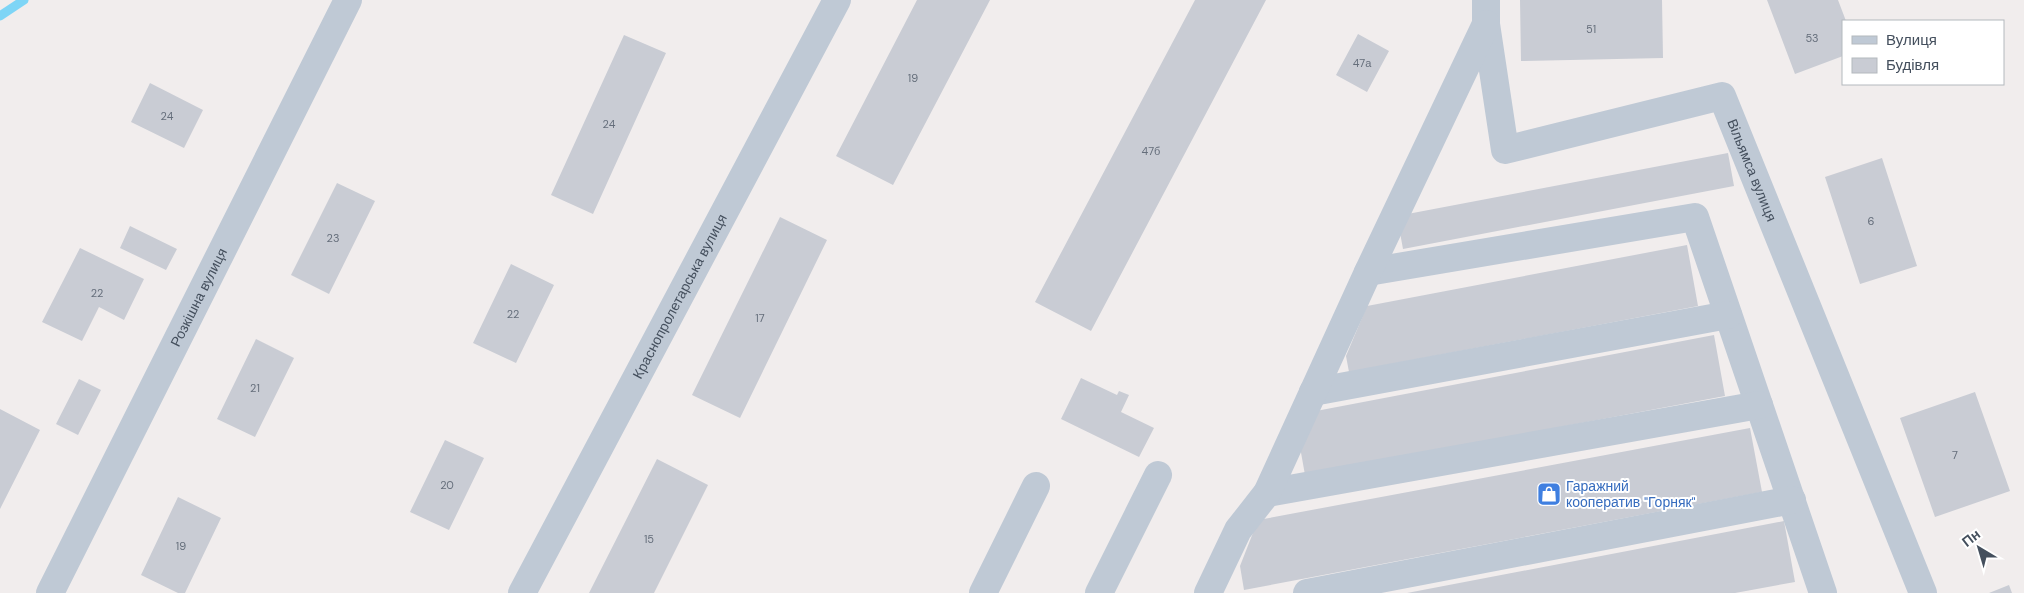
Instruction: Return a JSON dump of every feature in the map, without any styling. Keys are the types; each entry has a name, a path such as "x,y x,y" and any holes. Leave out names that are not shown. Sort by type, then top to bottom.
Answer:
{"street":[{"name":"Розкішна вулиця","path":"50,593 348,0"},
{"name":"Краснопролетарська вулиця","path":"522,593 837,0"},
{"path":"1208,593 1238,530 1267,493 1486,12"},
{"name":"Вільямса вулиця","path":"1486,12 1505,150 1722,96 1923,593"},
{"path":"1368,272 1695,217 1792,500 1821,593"},
{"path":"1313,392 1728,315"},
{"path":"1267,493 1759,405"},
{"path":"1099,593 1158,475"},
{"path":"983,593 1036,486"},
{"path":"1307,593 1792,500"}],"building":[{"path":"917,0 990,0 893,185 836,156"},
{"path":"1195,0 1266,0 1091,331 1035,302"},
{"path":"1520,0 1662,0 1663,58 1521,61"},
{"path":"1767,0 1838,0 1846,20 1842,20 1842,56 1795,74"},
{"path":"1358,34 1389,51 1367,92 1336,75"},
{"path":"624,35 666,53 593,214 551,195"},
{"path":"150,83 203,110 184,148 131,122"},
{"path":"1728,153 1734,186 1403,249 1397,216"},
{"path":"1882,158 1917,266 1860,284 1825,177"},
{"path":"337,183 375,201 329,294 291,275"},
{"path":"780,217 827,240 740,418 692,395"},
{"path":"130,226 177,249 166,270 120,248"},
{"path":"1687,245 1698,306 1349,372 1346,356 1367,306"},
{"path":"80,248 144,279 124,320 99,307 82,341 42,322"},
{"path":"511,264 554,285 516,363 473,343"},
{"path":"1714,335 1725,396 1305,475 1300,447 1316,411"},
{"path":"256,339 294,358 255,437 217,419"},
{"path":"1081,378 1117,395 1119,391 1129,395 1121,412 1154,428 1139,457 1061,419"},
{"path":"79,379 101,390 78,435 56,424"},
{"path":"1975,392 2010,491 1935,517 1900,418"},
{"path":"0,409 40,430 0,509"},
{"path":"1750,428 1762,492 1244,590 1240,566 1258,520"},
{"path":"445,440 484,458 449,530 410,512"},
{"path":"657,459 708,485 654,593 589,593"},
{"path":"178,497 221,518 185,593 178,593 141,575"},
{"path":"1784,521 1795,582 1735,593 1407,593"},
{"path":"2009,585 2012,593 1989,593"}],"waterway":[{"path":"0,16 24,0"}],"place":[{"name":"Гаражний кооператив \"Горняк\"","path":"1549,494"}]}
